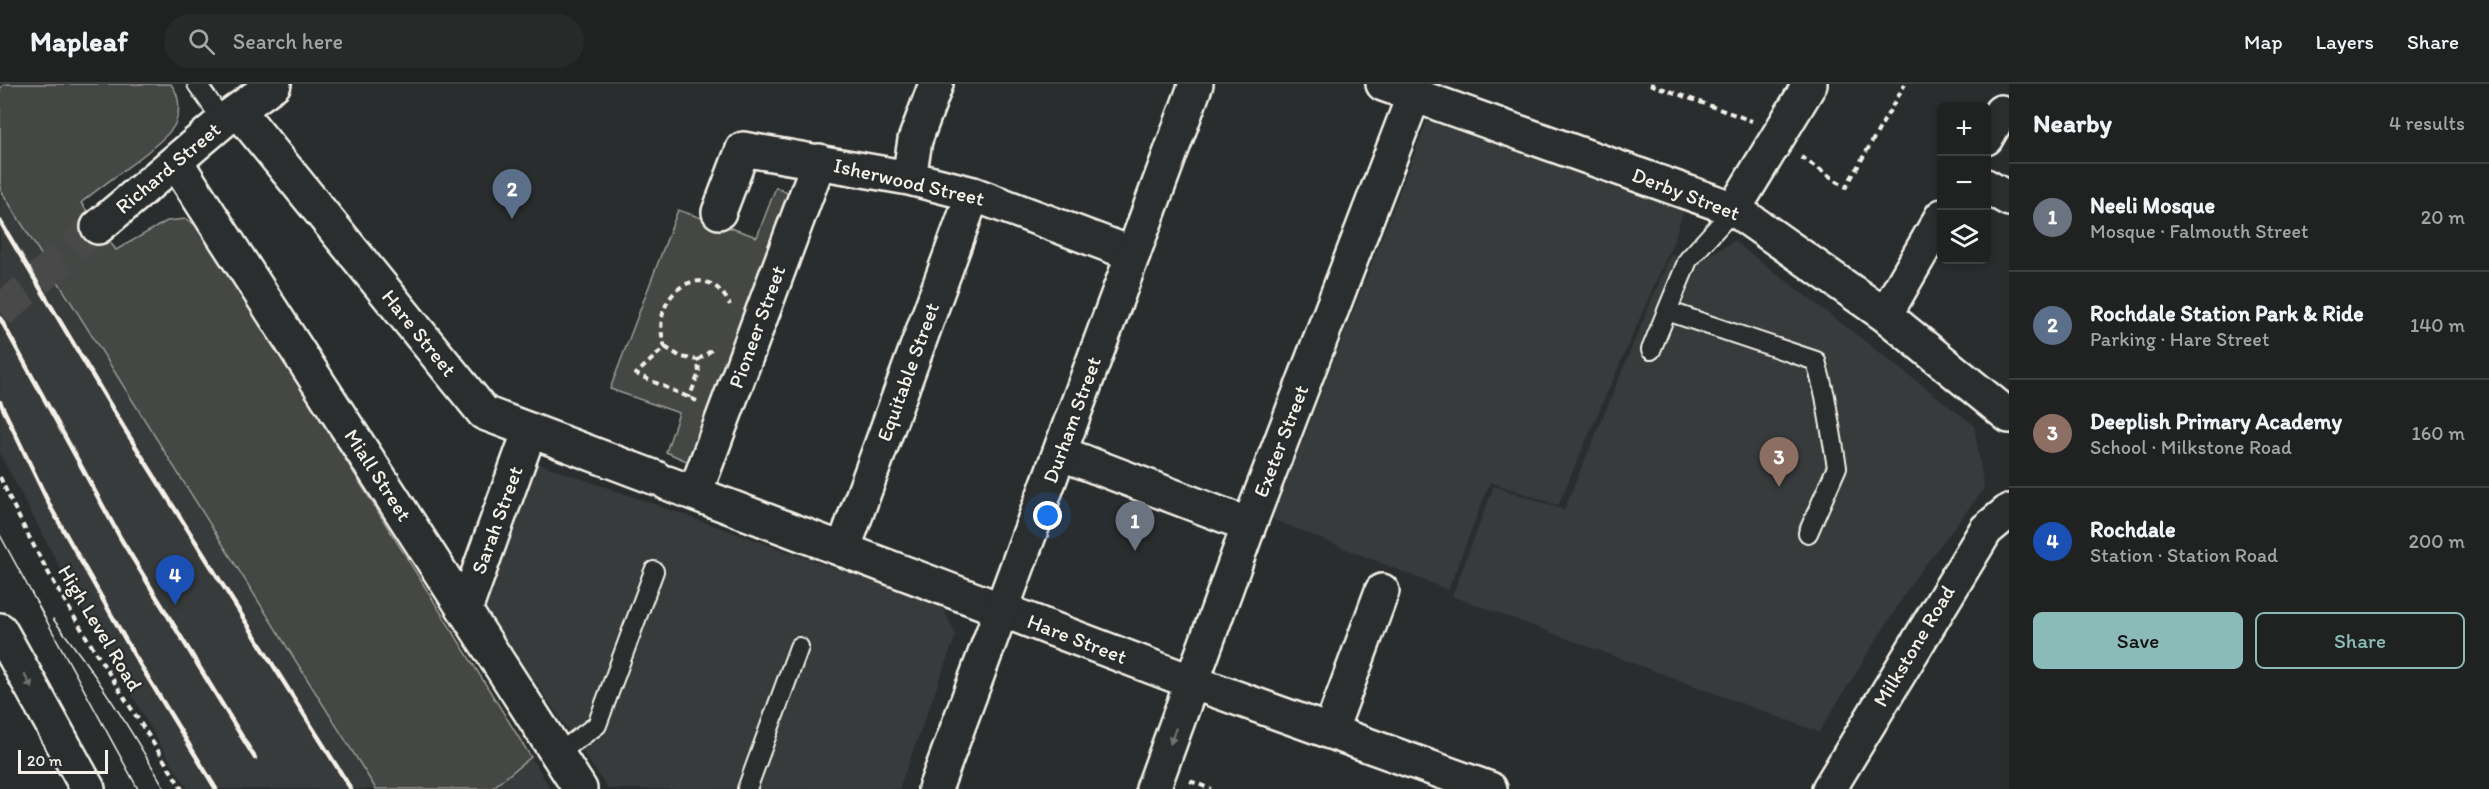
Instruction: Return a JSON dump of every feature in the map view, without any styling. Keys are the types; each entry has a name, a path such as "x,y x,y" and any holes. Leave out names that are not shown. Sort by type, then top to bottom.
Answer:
{"street":[{"name":"Richard Street","path":"98,227 231,116 274,84"},
{"path":"909,177 915,140 936,84"},
{"name":"Durham Street","path":"935,789 1196,84"},
{"name":"Derby Street","path":"1383,84 1734,209 1885,315 2009,416"},
{"path":"1734,209 1810,84"},
{"name":"Exeter Street","path":"1153,789 1249,525 1414,95"},
{"name":"Hare Street","path":"231,116 484,413 1001,611 1330,732 1415,776 1490,789"},
{"name":"Isherwood Street","path":"719,212 743,149 909,177 973,194 1133,254"},
{"name":"Pioneer Street","path":"673,484 725,414 819,161"},
{"name":"Miall Street","path":"176,162 580,789"},
{"path":"1991,189 2009,199"},
{"name":"Equitable Street","path":"843,550 973,194"},
{"path":"1885,315 1937,223"},
{"name":"Sarah Street","path":"465,610 530,430"},
{"path":"1060,453 1249,525"},
{"name":"Milkstone Road","path":"1829,789 1986,530 2009,511"},
{"path":"1330,732 1382,591"},
{"path":"0,630 88,789"}],"lane":[{"path":"197,84 231,116"},
{"path":"1651,350 1688,260 1734,209"},
{"path":"1667,311 1816,360 1825,396 1837,467 1808,533"},
{"path":"557,754 597,725 654,571"},
{"path":"747,789 799,647"}],"path":[{"path":"1650,84 1778,137 1846,187 1905,84"},
{"path":"715,348 698,360 681,357 665,347 660,333 661,317 668,300 681,286 692,281 705,283 720,291 729,303 731,312"},
{"path":"665,347 636,374 725,414"},
{"path":"689,398 699,374 698,360"},
{"name":"High Level Road","path":"0,477 16,513 89,641 182,789"}],"shaded area":[{"path":"5,84 171,84 178,98 179,108 175,124 169,132 160,142 81,203 116,250 167,221 186,219 201,228 531,757 491,789 376,789 0,189 0,88"},
{"path":"0,94 116,250 167,221 186,219 201,228 551,789 188,789 68,583 0,454"},
{"path":"1429,116 1684,209 1673,243 1558,505 1490,482 1448,590 1272,519"},
{"path":"776,187 799,199 698,466 666,452 679,413 610,389 678,210 757,237"},
{"path":"1734,241 1974,425 1984,489 1915,578 1819,732 1452,596 1494,486 1564,510 1671,254 1695,263"},
{"path":"526,459 942,606 956,635 899,789 608,789 484,607"}],"tunnel":[{"path":"0,312 98,227"}],"tram line":[{"path":"0,535 138,789"},
{"path":"53,619 112,702 165,789"}],"railway":[{"path":"0,221 124,428 351,789"},
{"path":"0,318 121,539 255,758"},
{"path":"0,402 51,508 133,653 216,789"}],"place":[{"name":"Rochdale Station Park & Ride","path":"512,219"},
{"name":"Deeplish Primary Academy","path":"1779,487"},
{"name":"Neeli Mosque","path":"1135,551"},
{"name":"Rochdale","path":"175,605"}]}
